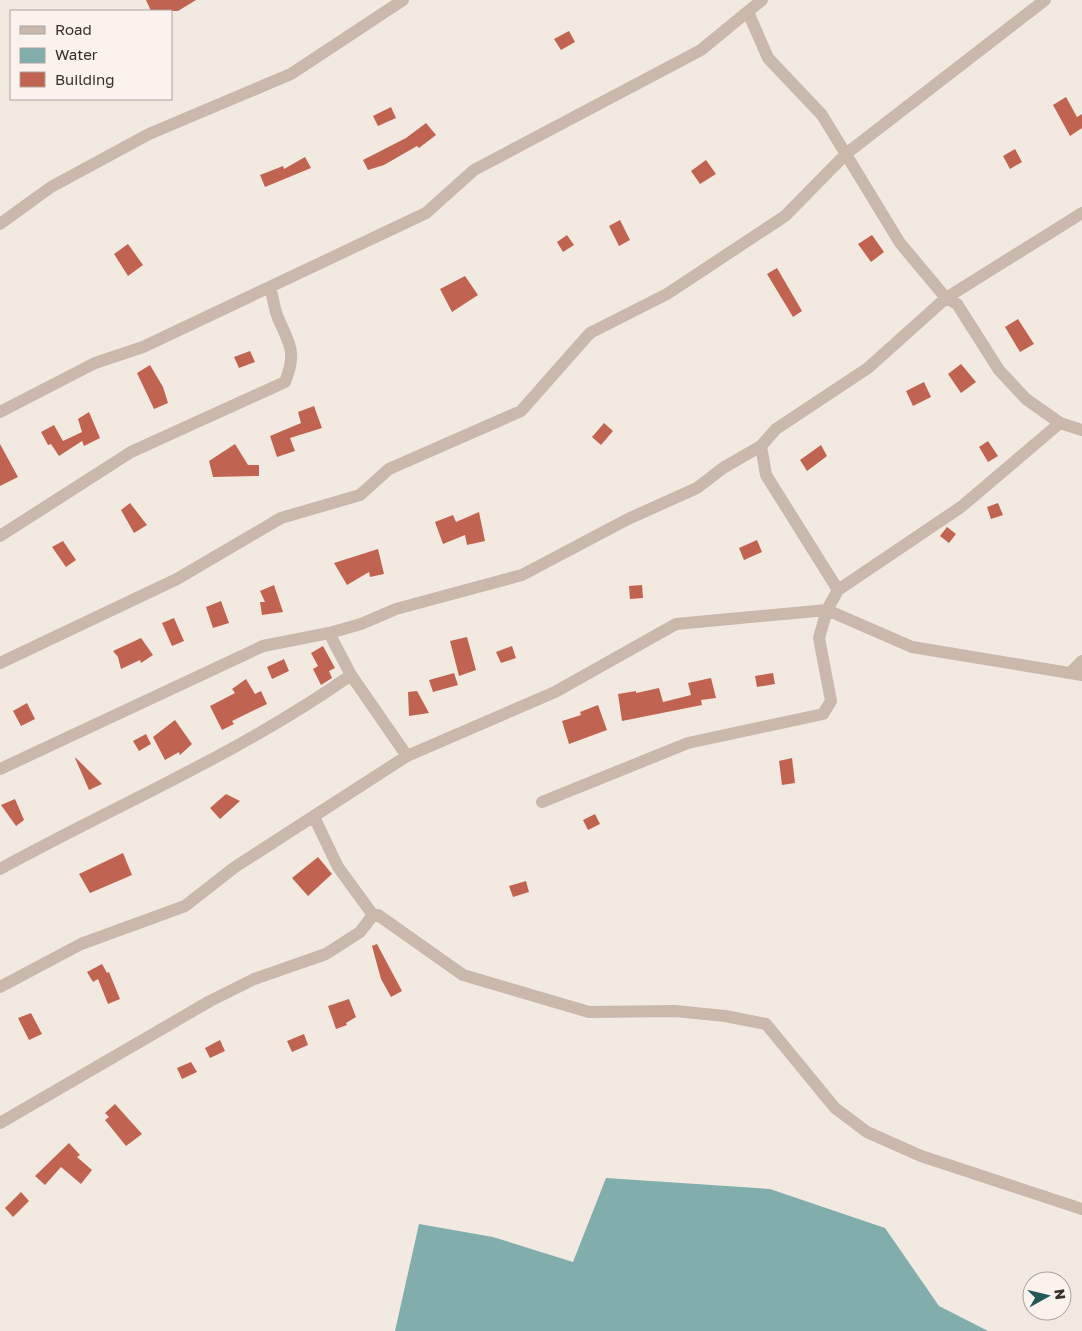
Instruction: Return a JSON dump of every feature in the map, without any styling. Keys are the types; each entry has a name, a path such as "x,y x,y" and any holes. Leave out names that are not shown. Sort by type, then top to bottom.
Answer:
{"street":[{"path":"0,224 51,187 148,134 291,74 403,0"},
{"path":"0,412 95,363 143,347 426,213 474,170 701,50 762,0"},
{"path":"0,663 176,579 281,518 360,495 389,470 521,411 590,333 668,294 785,216 847,153 1045,0"},
{"path":"748,12 768,58 822,115 847,153 900,243 946,298 957,304 999,370 1026,399 1060,423 1082,430"},
{"path":"0,769 263,646 329,633 361,624 396,609 522,575 628,519 697,488 724,468 761,446 776,429 868,368 946,298 1082,213"},
{"path":"0,536 130,452 286,382 293,355 289,338 278,317 270,287"},
{"path":"542,802 688,743 823,714 831,701 819,638 827,610 838,590 961,507 1060,423"},
{"path":"761,446 766,475 838,590"},
{"path":"0,987 81,944 185,906 235,867 407,756 555,692 676,624 827,610 912,647 1076,674 1082,661"},
{"path":"329,633 351,675 407,756"},
{"path":"0,868 206,763 322,696 351,675"},
{"path":"314,816 338,867 373,915 378,915 463,975 589,1012 675,1012 725,1016 766,1024 835,1108 867,1132 920,1156 1082,1209"},
{"path":"0,1123 210,1001 254,979 326,954 360,932 373,915"}],"water":[{"path":"606,1178 770,1189 885,1228 939,1306 988,1331 395,1331 419,1224 493,1237 573,1262"}],"building":[{"path":"146,0 196,0 178,11 151,10"},
{"path":"569,31 575,42 561,50 554,39"},
{"path":"1066,97 1077,117 1082,114 1082,128 1070,136 1053,105"},
{"path":"391,107 396,118 378,126 373,116"},
{"path":"426,123 436,135 419,148 417,146 384,165 368,170 363,160 406,138"},
{"path":"1015,149 1022,162 1010,169 1003,156"},
{"path":"305,157 311,168 265,187 260,175 283,166 284,169"},
{"path":"706,160 716,174 700,184 691,171"},
{"path":"620,220 630,240 619,246 609,226"},
{"path":"567,235 574,245 563,252 557,242"},
{"path":"872,235 884,252 871,262 858,244"},
{"path":"128,244 143,265 128,276 114,254"},
{"path":"777,268 802,311 793,317 767,274"},
{"path":"465,276 478,295 452,312 440,289"},
{"path":"1018,319 1034,344 1020,352 1005,327"},
{"path":"250,351 255,362 239,368 234,357"},
{"path":"961,364 976,382 961,393 948,374"},
{"path":"150,365 163,387 168,403 154,409 137,373"},
{"path":"924,382 931,397 913,406 906,391"},
{"path":"314,406 322,428 290,438 295,451 277,457 270,436 301,423 298,412"},
{"path":"89,412 100,438 84,446 82,441 59,456 51,444 48,445 41,432 54,425 63,441 82,432 78,419"},
{"path":"604,423 613,431 601,445 592,437"},
{"path":"988,441 998,456 988,462 979,447"},
{"path":"0,444 18,477 0,486"},
{"path":"235,444 248,465 259,465 259,476 213,477 209,461"},
{"path":"821,445 827,456 807,471 800,460"},
{"path":"130,503 147,525 134,533 121,510"},
{"path":"998,503 1003,515 991,519 987,507"},
{"path":"479,512 485,541 467,545 465,535 443,544 435,522 453,515 456,522"},
{"path":"947,527 956,534 949,543 940,536"},
{"path":"757,540 762,552 744,560 739,548"},
{"path":"63,541 76,560 66,567 52,547"},
{"path":"378,549 384,574 370,577 369,572 347,585 334,563"},
{"path":"274,585 283,612 262,615 260,602 265,602 260,591"},
{"path":"642,585 643,598 630,599 629,586"},
{"path":"221,601 229,623 213,628 206,607"},
{"path":"174,618 184,641 172,646 162,623"},
{"path":"467,637 476,670 459,676 450,641"},
{"path":"141,638 153,655 141,663 140,660 121,669 118,657 113,651"},
{"path":"323,646 335,668 329,671 332,678 321,685 313,669 318,666 311,653"},
{"path":"512,646 516,658 501,663 496,652"},
{"path":"284,659 289,671 272,679 267,667"},
{"path":"454,673 458,685 433,692 429,680"},
{"path":"773,673 775,684 757,687 755,676"},
{"path":"711,678 716,698 701,700 702,705 622,721 618,694 636,691 636,693 659,688 663,702 691,695 688,683"},
{"path":"246,679 255,694 261,691 267,704 232,721 234,724 222,730 210,706 235,693 232,689"},
{"path":"417,691 429,713 409,716 408,692"},
{"path":"27,703 35,719 21,726 13,711"},
{"path":"598,705 607,730 569,744 562,721 581,715 580,712"},
{"path":"175,720 192,744 180,755 179,752 165,760 153,737"},
{"path":"146,734 151,744 139,751 133,741"},
{"path":"76,758 102,784 89,790"},
{"path":"792,758 795,783 782,785 779,761"},
{"path":"226,794 240,801 220,819 210,808"},
{"path":"15,799 24,820 16,826 1,805"},
{"path":"595,814 600,824 588,830 583,820"},
{"path":"123,853 132,875 90,893 79,874"},
{"path":"318,857 332,874 308,896 292,878"},
{"path":"526,881 529,892 513,897 509,886"},
{"path":"377,944 402,991 391,997 381,979 372,946"},
{"path":"102,964 107,973 109,972 120,999 108,1004 98,979 93,982 87,972"},
{"path":"349,999 356,1017 346,1023 347,1025 336,1029 328,1006"},
{"path":"31,1013 42,1034 29,1040 18,1018"},
{"path":"304,1034 308,1045 292,1052 287,1041"},
{"path":"220,1040 225,1051 210,1058 205,1048"},
{"path":"191,1062 197,1072 182,1079 177,1068"},
{"path":"115,1104 142,1134 126,1146 105,1120 109,1117 105,1113"},
{"path":"69,1143 80,1155 77,1157 92,1170 81,1184 61,1167 45,1185 35,1176"},
{"path":"21,1192 29,1201 13,1217 5,1208"}]}
